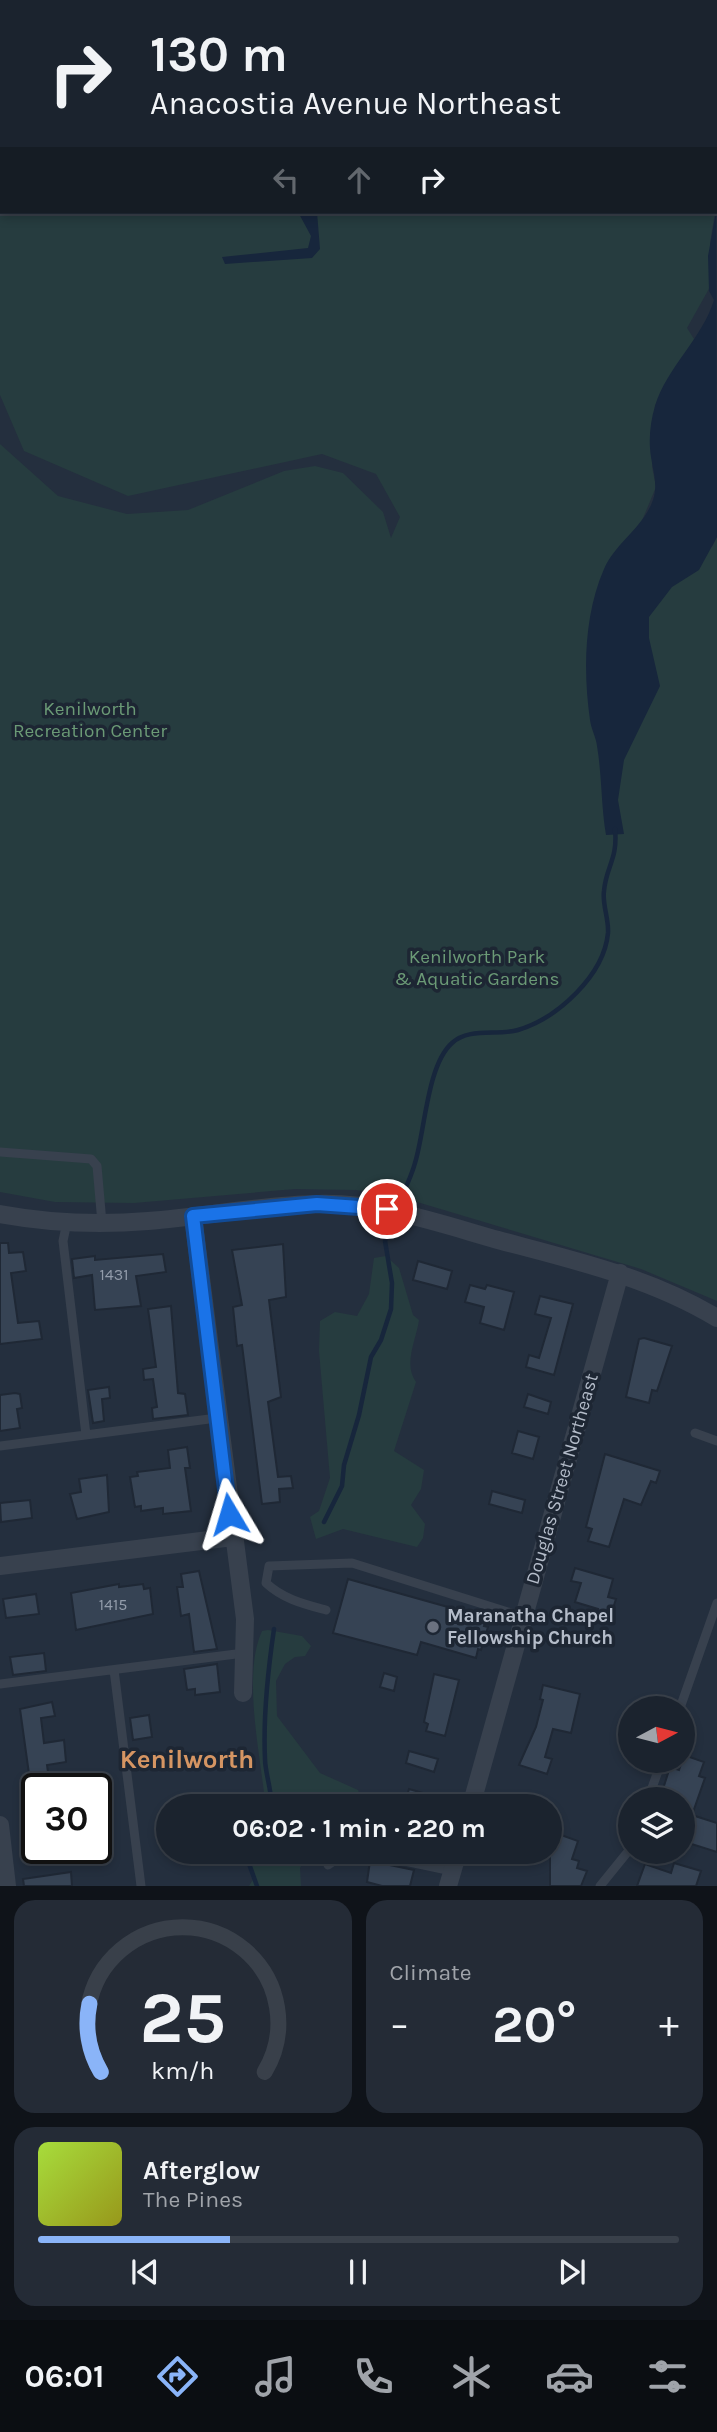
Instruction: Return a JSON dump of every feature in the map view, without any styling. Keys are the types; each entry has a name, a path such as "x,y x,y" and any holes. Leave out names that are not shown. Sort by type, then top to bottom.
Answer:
{"street":[{"path":"0,1214 102,1223 317,1204 387,1209 620,1273 663,1290 717,1318"},
{"path":"193,1216 245,1619 243,1693"},
{"name":"Douglas Street Northeast","path":"474,1794 620,1273"},
{"path":"0,1566 233,1537"},
{"path":"0,1825 7,1886"}],"lane":[{"path":"0,1152 91,1159 97,1166 102,1223"},
{"path":"67,1222 63,1241 86,1435"},
{"path":"0,1446 217,1418"},
{"path":"695,1433 717,1441"},
{"path":"326,1610 295,1602 273,1589 266,1583 269,1566 352,1563 524,1616"},
{"path":"684,1696 717,1603"},
{"path":"0,1684 244,1653"},
{"path":"114,1670 141,1886"},
{"path":"401,1864 450,1879"},
{"path":"600,1886 618,1864"}],"green space":[{"name":"Kenilworth Park & Aquatic Gardens","path":"0,214 715,214 710,243 715,278 687,328 694,339 655,405 652,467 656,487 641,523 712,547 717,537 717,1301 641,1269 407,1199 356,1190 295,1189 134,1203 55,1202 0,1192 0,444 58,496 127,514 188,510 284,471 315,466 343,473 383,512 391,538 400,517 376,474 322,454 128,496 24,451 0,395"},
{"path":"386,1256 399,1268 413,1315 419,1320 410,1360 416,1382 394,1451 424,1470 421,1489 411,1505 425,1524 423,1538 417,1547 343,1529 316,1539 310,1517 319,1511 330,1478 319,1351 320,1321 335,1312 357,1316 369,1294 374,1258"},
{"path":"262,1631 302,1636 311,1646 305,1656 295,1657 285,1664 276,1681 277,1716 320,1773 358,1790 360,1794 264,1794 253,1688 256,1648"},
{"path":"249,1864 302,1864 300,1868 301,1886 249,1886 254,1878"}],"water":[{"path":"299,214 317,214 320,249 312,258 225,264 222,257 308,248 311,236"},
{"path":"716,214 717,537 699,570 672,587 649,617 649,638 660,686 624,760 618,800 624,834 606,835 599,757 588,701 586,663 592,605 609,559 643,519 655,494 651,422 660,392 701,328 714,300 709,291 708,256"}],"building":[{"path":"0,1243 8,1243 9,1253 23,1252 26,1271 11,1273 18,1323 39,1321 42,1339 0,1344"},
{"path":"283,1244 286,1297 269,1300 281,1397 268,1402 278,1477 291,1476 293,1488 279,1489 280,1502 262,1504 242,1345 237,1346 233,1307 242,1305 232,1250"},
{"path":"163,1254 166,1272 136,1276 141,1306 95,1310 92,1275 74,1278 72,1259 95,1256 95,1260"},
{"path":"418,1261 452,1271 447,1289 413,1280"},
{"path":"470,1285 485,1289 487,1285 514,1292 504,1330 480,1323 484,1307 465,1302"},
{"path":"540,1296 573,1304 554,1375 526,1367 529,1355 539,1358 551,1318 535,1314"},
{"path":"171,1306 178,1393 185,1394 188,1415 153,1419 152,1408 157,1407 153,1379 144,1380 143,1369 156,1367 148,1309"},
{"path":"639,1339 672,1346 657,1391 652,1390 649,1403 626,1397"},
{"path":"109,1387 110,1398 102,1399 104,1421 93,1423 88,1390"},
{"path":"20,1394 22,1408 17,1409 20,1428 0,1431 0,1395"},
{"path":"528,1394 551,1402 548,1414 524,1407"},
{"path":"518,1431 539,1437 533,1459 512,1453"},
{"path":"187,1447 190,1468 185,1468 191,1511 163,1514 163,1508 141,1511 141,1506 135,1507 130,1477 138,1476 137,1472 170,1468 168,1450"},
{"path":"605,1454 660,1471 656,1483 651,1481 641,1505 624,1499 609,1547 588,1541 592,1529 586,1527"},
{"path":"107,1475 109,1512 77,1519 70,1494 81,1492 79,1479"},
{"path":"492,1491 525,1500 522,1513 489,1504"},
{"path":"30,1500 32,1518 1,1522 0,1503"},
{"path":"575,1568 613,1579 608,1597 616,1599 609,1621 596,1618 598,1609 575,1602 581,1583 571,1581"},
{"path":"199,1571 217,1649 194,1652 189,1614 181,1616 177,1587 183,1587 181,1574"},
{"path":"348,1579 487,1618 484,1626 488,1627 481,1650 478,1649 476,1658 421,1642 417,1655 333,1633"},
{"path":"119,1584 119,1587 143,1584 144,1589 150,1588 153,1614 76,1630 71,1593"},
{"path":"36,1594 39,1614 6,1618 3,1599"},
{"path":"44,1653 46,1671 13,1675 10,1657"},
{"path":"217,1664 220,1692 195,1695 195,1689 187,1690 184,1669"},
{"path":"384,1673 397,1677 394,1691 380,1687"},
{"path":"434,1674 459,1680 445,1736 426,1731 428,1724 424,1722"},
{"path":"543,1685 580,1694 571,1733 553,1729 545,1757 552,1759 547,1774 519,1765 536,1727 543,1700 540,1699"},
{"path":"52,1702 55,1716 41,1718 44,1743 64,1740 66,1762 47,1765 48,1772 29,1773 20,1709"},
{"path":"149,1715 152,1737 133,1740 130,1718"},
{"path":"409,1751 438,1759 434,1772 406,1763"},
{"path":"695,1759 704,1762 699,1776 705,1778 695,1806 695,1787 664,1787 668,1773 695,1773"},
{"path":"409,1789 426,1794 408,1794"},
{"path":"695,1816 717,1823 717,1852 695,1845"},
{"path":"562,1835 578,1841 572,1859 579,1861 577,1868 587,1871 581,1886 550,1886 550,1864 562,1864"},
{"path":"370,1864 414,1870 410,1886 382,1886 367,1882"},
{"path":"645,1864 671,1873 674,1864 701,1871 696,1886 637,1886"},
{"path":"71,1872 72,1886 24,1886 23,1879"}],"waterway":[{"path":"397,1207 415,1163 437,1067 452,1043 475,1033 518,1030 548,1016 576,993 598,964 608,933 604,896 605,882 615,848 615,829"},
{"path":"324,1522 342,1486 344,1465 359,1415 371,1357 381,1340 391,1309 392,1283 385,1241 394,1216"},
{"path":"271,1794 265,1765 265,1727 274,1629"},
{"path":"249,1864 257,1886"}],"place":[{"name":"Maranatha Chapel Fellowship Church","path":"433,1627"}],"district":[{"name":"Kenilworth","path":"187,1759"}],"route":[{"path":"229,1514 193,1216 317,1204 349,1204 387,1209"}],"park label":[{"name":"Kenilworth Recreation Center","path":"90,720"}]}
